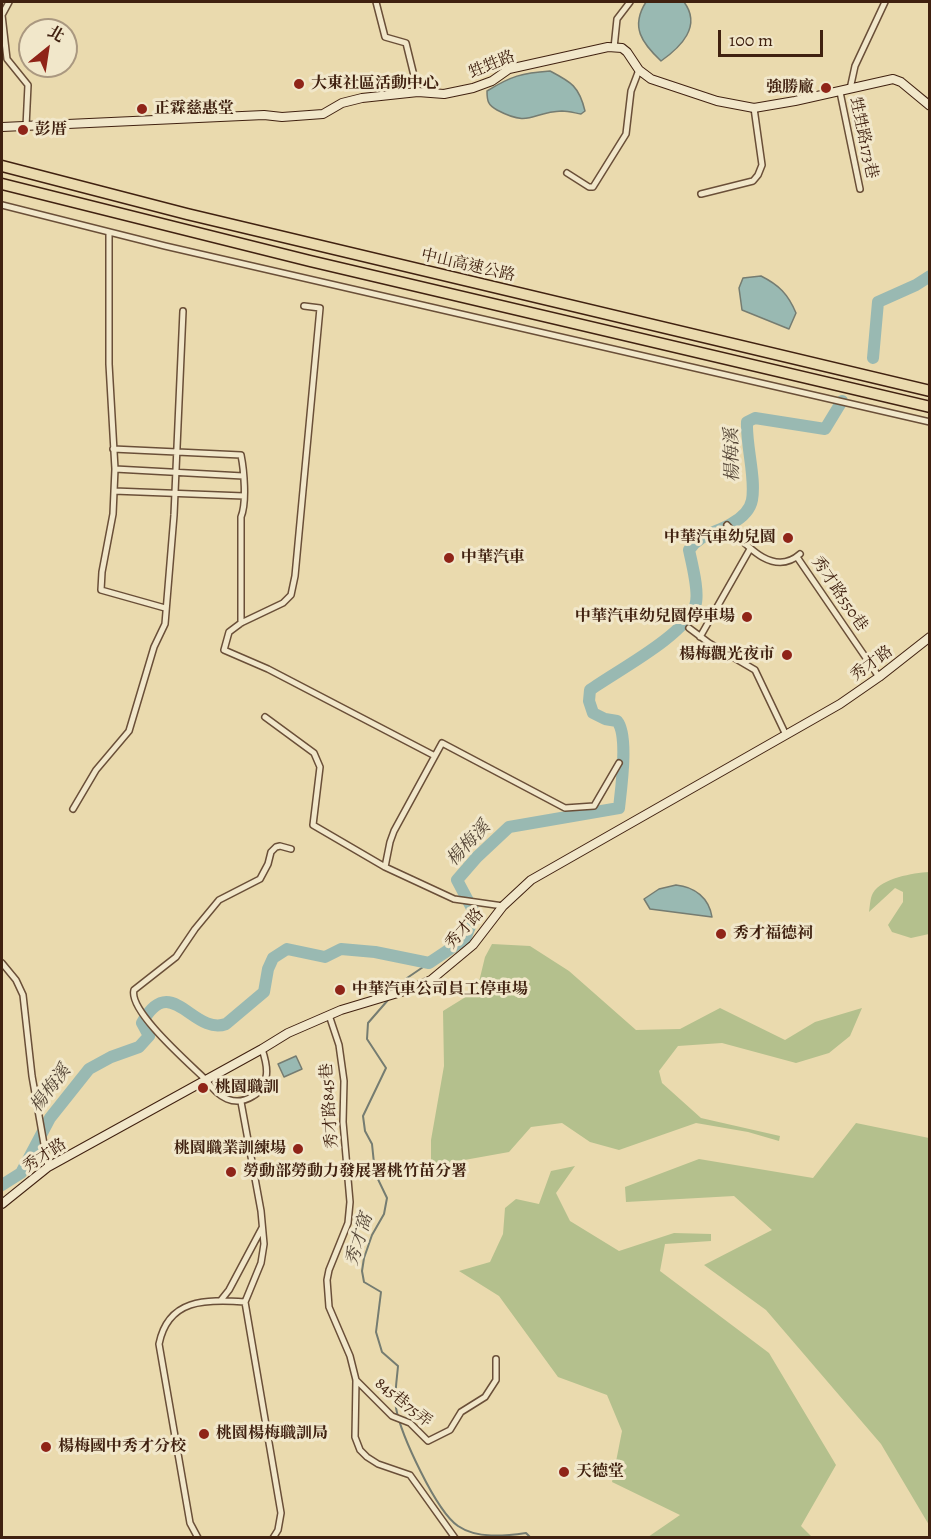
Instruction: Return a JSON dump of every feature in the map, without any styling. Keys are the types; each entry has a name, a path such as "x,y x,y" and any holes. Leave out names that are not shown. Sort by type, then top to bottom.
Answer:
{"highway":[{"name":"中山高速公路","path":"2,166 198,216 930,391"},
{"name":"中山高速公路","path":"2,184 287,255 930,408"}],"main road":[{"name":"甡甡路","path":"2,127 323,114 342,103 362,98 418,92 444,94 466,90 492,81 509,69 603,47 614,48"},
{"path":"614,48 622,48 627,52 639,70 651,78 717,101 754,108 893,80 901,82 930,106"},
{"name":"秀才路","path":"2,1204 48,1167 288,1033 329,1015 411,989 431,980 473,945 503,906 531,880 840,704 930,637"}],"street":[{"path":"9,2 2,15 4,39 7,59 28,85 26,127"},
{"path":"376,2 385,37 406,43 418,92"},
{"path":"614,48 617,19 630,2"},
{"path":"850,89 855,66 885,2"},
{"path":"567,173 593,187 626,134 631,91 639,70"},
{"name":"甡甡路173巷","path":"840,92 861,189"},
{"path":"701,194 753,181 758,175 762,165 754,108"},
{"path":"2,205 109,232 930,422"},
{"path":"109,232 109,364 115,469 112,514 101,590 165,608"},
{"path":"304,306 320,308 295,576 291,595 283,603 241,622 229,632 224,650 268,669 435,756"},
{"path":"73,809 96,770 129,731 154,647 165,624 175,494 183,311"},
{"path":"113,449 241,455 244,470 244,511 241,517 241,622"},
{"path":"115,469 243,476"},
{"path":"114,491 244,496"},
{"path":"700,637 750,549 726,525"},
{"name":"秀才路550巷","path":"750,549 777,563 789,562 798,555 879,677"},
{"path":"689,628 755,670 786,735"},
{"path":"265,717 314,753 320,767 313,825 385,867 454,898 503,906"},
{"path":"385,867 394,831 442,744 565,808 594,806 619,763"},
{"path":"262,1049 267,1077 256,1095 241,1102 223,1098 152,1027 133,994 134,990 176,957 219,900 260,879 271,852 276,847 291,849"},
{"path":"2,963 16,980 23,995 32,1076 48,1167"},
{"name":"秀才路845巷","path":"329,1015 339,1045 344,1081 343,1122 350,1202 348,1223 327,1280 329,1307 350,1356 356,1380 355,1437 360,1450 378,1464 410,1475 455,1538"},
{"path":"241,1102 263,1227 264,1244 261,1263 244,1302 281,1513 278,1530 273,1538"},
{"path":"221,1300 229,1290 263,1227"},
{"path":"198,1538 190,1523 159,1344 164,1325 173,1314 189,1305 221,1300 244,1302"},
{"name":"845巷75弄","path":"356,1380 392,1416 410,1424 428,1441 450,1430 460,1413 485,1397 496,1380 496,1359"}],"green space":[{"path":"929,872 929,934 911,938 892,932 888,925 903,902 903,892 895,888 869,912 873,893 883,884 907,875"},
{"path":"492,944 530,946 569,971 636,1030 680,1029 720,1008 785,1040 815,1022 862,1008 850,1036 829,1053 796,1063 722,1043 678,1046 659,1071 662,1083 701,1118 780,1136 779,1141 748,1132 696,1123 619,1150 590,1142 562,1123 531,1127 509,1152 431,1166 431,1140 444,1066 443,1011 477,990 485,957"},
{"path":"856,1123 929,1138 929,1525 881,1444 766,1310 704,1265 772,1230 734,1196 626,1202 625,1187 699,1159 813,1178"},
{"path":"575,1166 556,1193 570,1221 619,1251 674,1233 711,1234 711,1241 665,1244 660,1271 769,1353 836,1465 801,1526 812,1537 648,1537 680,1515 612,1482 622,1431 607,1395 558,1377 499,1296 459,1271 490,1262 503,1234 505,1208 516,1199 539,1204 551,1171"}],"water":[{"path":"646,2 684,2 689,11 691,19 687,35 676,49 661,61 648,48 640,34 639,19"},
{"path":"550,71 577,90 585,111 581,114 562,111 531,118 517,118 497,110 489,102 487,91 503,82 524,74"},
{"path":"761,276 782,291 793,306 796,313 789,329 742,310 739,288 743,278"},
{"path":"676,885 689,888 700,895 708,904 712,917 650,909 644,899 659,889"},
{"path":"296,1056 302,1069 284,1077 278,1064"}],"waterway":[{"name":"楊梅溪","path":"873,358 878,302 930,276"},
{"name":"楊梅溪","path":"2,1185 21,1173 50,1118 89,1069 111,1057 139,1047 149,1036 142,1023 153,1008 163,1002 173,1003 203,1021 214,1025 226,1024 264,992 268,969 273,958 287,949 325,957 341,949 375,952 429,963 465,939 475,914 457,880 477,857 509,827 619,808 623,763 621,728 617,721 605,719 593,713 589,701 590,690 649,652 678,629 695,606 697,594 689,550 703,537 738,520 751,504 753,482 747,422 755,418 825,429 842,401"},
{"name":"秀才窩","path":"395,991 407,978 429,963"},
{"name":"秀才窩","path":"388,1000 368,1023 367,1039 386,1068 363,1116 365,1131 372,1144 375,1173 387,1198 384,1214 372,1235 362,1271 364,1282 381,1292 376,1332 382,1352 398,1366 395,1398 399,1420 430,1489 449,1518 458,1526 482,1535 500,1536 526,1533 531,1538"}],"place":[{"name":"大東社區活動中心","path":"299,84"},
{"name":"強勝廠","path":"826,88"},
{"name":"正霖慈惠堂","path":"142,109"},
{"name":"彭厝","path":"23,130"},
{"name":"中華汽車幼兒園","path":"788,538"},
{"name":"中華汽車","path":"449,558"},
{"name":"中華汽車幼兒園停車場","path":"747,617"},
{"name":"楊梅觀光夜市","path":"787,655"},
{"name":"秀才福德祠","path":"721,934"},
{"name":"中華汽車公司員工停車場","path":"340,990"},
{"name":"桃園職訓","path":"203,1088"},
{"name":"桃園職業訓練場","path":"298,1149"},
{"name":"勞動部勞動力發展署桃竹苗分署","path":"231,1172"},
{"name":"桃園楊梅職訓局","path":"204,1434"},
{"name":"楊梅國中秀才分校","path":"46,1447"},
{"name":"天德堂","path":"564,1472"}]}
